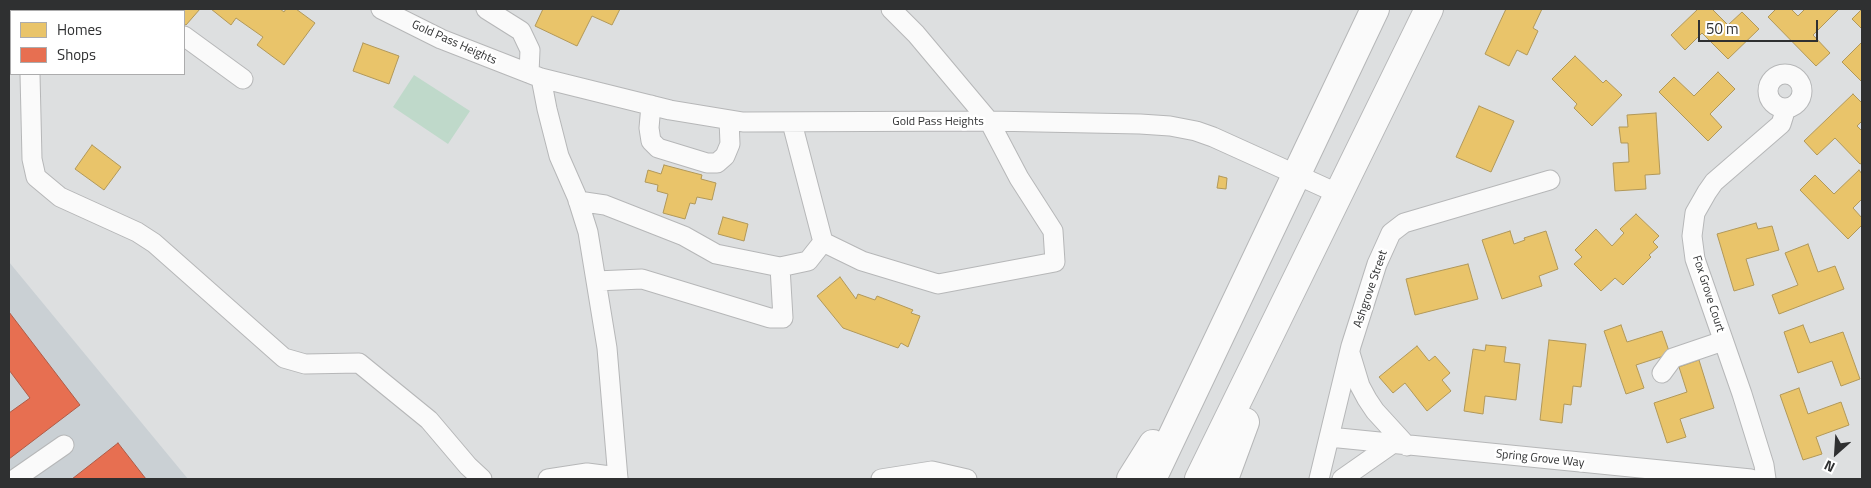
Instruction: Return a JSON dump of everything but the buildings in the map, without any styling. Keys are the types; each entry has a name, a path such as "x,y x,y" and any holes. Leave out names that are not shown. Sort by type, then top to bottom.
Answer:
{"highway":[{"path":"1152,479 1375,9"},
{"path":"1199,479 1429,9"},
{"path":"1224,479 1235,447 1324,226"},
{"path":"1131,479 1230,316"}],"street":[{"name":"Gold Pass Heights","path":"382,9 440,39 535,76 651,106 730,120 792,123 990,121 1170,126 1214,137 1339,194"},
{"path":"486,9 521,31 530,50 535,76 547,109 559,156 578,201 588,232 607,348 618,478 587,473 548,479"},
{"path":"792,123 823,242 862,261 938,284 1055,262 1053,231 1019,178 990,121 916,34 891,9"},
{"path":"185,37 244,79"},
{"path":"30,75 32,159 36,177 60,197 137,232 154,243 284,358 305,364 359,363 429,420 468,466 482,479"},
{"path":"651,106 651,141 658,148 707,163 716,163 725,156 730,144 730,120"},
{"name":"Fox Grove Court","path":"1766,479 1764,465 1695,259 1692,236 1696,213 1714,182 1781,124 1786,108"},
{"name":"Ashgrove Street","path":"1319,479 1350,353 1377,264 1391,234 1404,223 1550,180"},
{"path":"578,201 605,205 684,236 716,254 780,268 808,261 823,242"},
{"path":"596,281 642,279 770,318 783,318 780,268"},
{"path":"1662,373 1674,358 1723,341"},
{"path":"1342,479 1400,445 1367,399 1360,386 1350,353"},
{"name":"Spring Grove Way","path":"1330,437 1400,445 1570,471 1751,479"},
{"path":"15,479 64,444"},
{"path":"881,479 932,472 967,479"}],"shaded area":[{"path":"9,262 188,479 9,479"}],"green space":[{"path":"414,75 470,111 448,144 393,107"}]}
